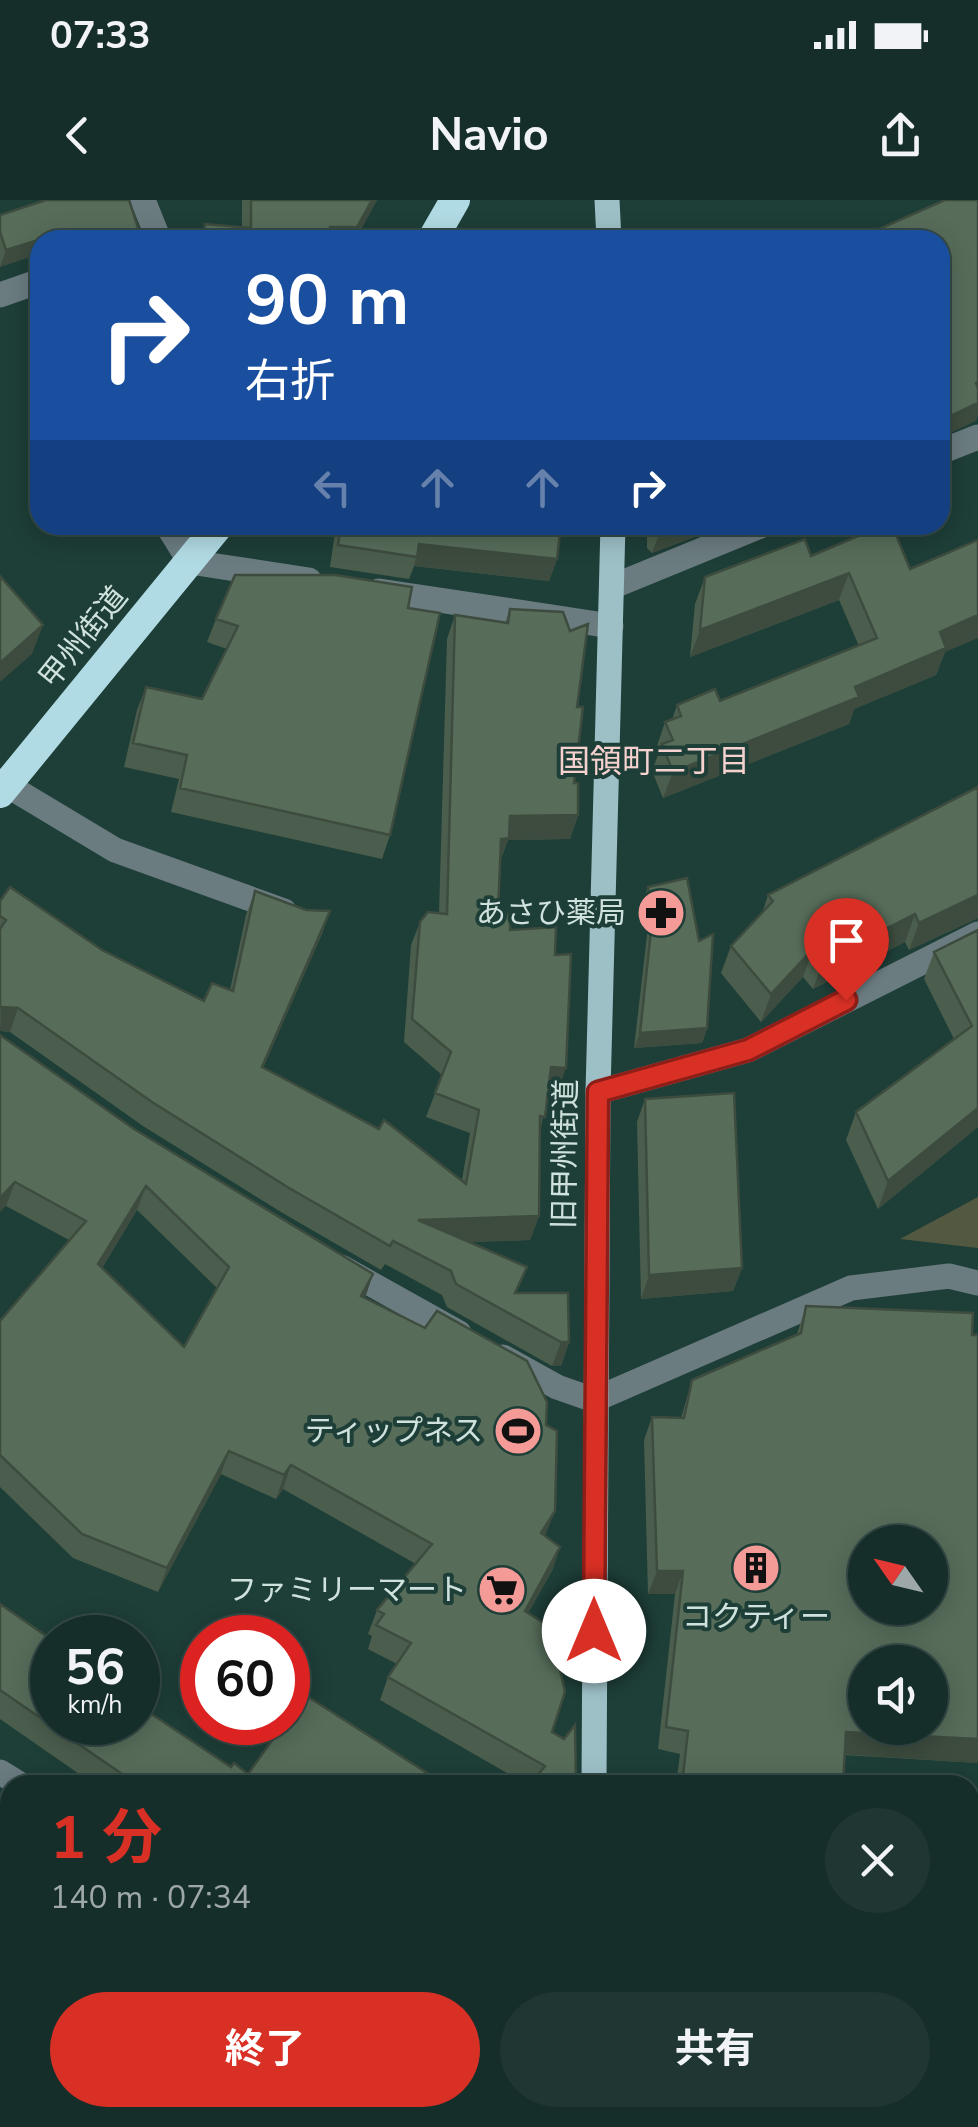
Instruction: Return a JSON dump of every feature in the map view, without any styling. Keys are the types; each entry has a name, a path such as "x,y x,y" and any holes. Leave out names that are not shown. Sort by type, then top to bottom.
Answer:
{"highway":[{"path":"438,230 455,200"},
{"name":"甲州街道","path":"2,787 211,535"}],"main road":[{"path":"607,200 608,230"},
{"name":"旧甲州街道","path":"594,1775 598,1092 613,535"}],"street":[{"path":"142,200 154,230"},
{"path":"0,295 30,284"},
{"path":"950,448 978,437"},
{"path":"174,535 190,562 611,626"},
{"path":"614,586 739,535"},
{"path":"2,787 115,850 303,918"},
{"path":"598,1092 748,1050 978,934"},
{"path":"318,1254 557,1386 594,1400 852,1288 949,1276 978,1283"}],"green space":[{"path":"978,1197 978,1248 900,1239"}],"building":[{"path":"46,200 129,200 139,230 30,230 30,243 6,250 0,215"},
{"path":"251,200 372,200 357,227 204,230 205,224 251,228"},
{"path":"945,200 978,200 978,403 950,416 950,230 877,230"},
{"path":"340,535 560,535 557,559 419,544 417,557 338,545"},
{"path":"860,535 896,535 910,569 978,540 978,615 940,632 946,648 855,687 859,697 673,772 662,744 673,740 665,722 681,716 677,705 715,689 720,701 877,638 849,573 700,630 705,577 805,539 811,556"},
{"path":"235,575 335,575 412,587 408,608 440,613 390,835 180,788 187,755 133,743 146,687 202,699 238,626 216,619"},
{"path":"0,576 43,625 0,663"},
{"path":"510,609 563,612 570,631 588,624 577,707 583,707 574,783 578,783 578,815 510,816 509,838 501,839 498,914 510,914 510,930 556,927 555,955 571,954 566,1068 551,1067 545,1117 540,1116 539,1216 418,1220 527,1267 515,1293 568,1293 569,1342 561,1342 456,1284 451,1271 393,1241 390,1246 289,1188 152,1102 18,1008 0,1009 0,929 6,920 0,916 0,901 10,887 102,950 204,1001 212,983 233,991 255,891 306,910 330,911 262,1067 379,1129 384,1120 466,1184 479,1110 435,1093 451,1052 412,1019 420,922 428,912 447,914 455,615 508,623"},
{"path":"978,787 978,895 919,923 915,914 823,961 813,949 771,994 731,946 773,901 768,895"},
{"path":"687,878 699,941 713,934 707,1028 640,1033 653,912 648,887"},
{"path":"978,930 978,1108 888,1181 856,1112 972,1026 934,952"},
{"path":"0,1035 134,1129 373,1274 361,1296 425,1328 437,1311 527,1361 547,1402 546,1425 557,1431 555,1511 541,1533 560,1547 525,1611 566,1637 556,1651 565,1692 552,1732 564,1739 575,1725 576,1775 538,1775 545,1766 388,1677 411,1643 376,1625 384,1614 377,1610 432,1544 291,1465 284,1475 229,1451 167,1568 82,1534 0,1455 0,1321 86,1221 15,1182 0,1198","holes":["146,1186 229,1267 184,1347 98,1264"]},
{"path":"734,1093 742,1268 649,1275 645,1099"},
{"name":"コクティー","path":"806,1306 973,1313 972,1335 978,1335 978,1739 948,1737 948,1645 848,1645 844,1775 683,1775 688,1731 666,1727 683,1571 657,1571 652,1417 684,1418 692,1380 801,1333"},
{"path":"0,1604 30,1625 30,1711 0,1690"},
{"path":"310,1698 430,1775 123,1775 80,1745 160,1745 160,1720 180,1733 180,1745 198,1745 248,1774 269,1745 310,1745"}],"place":[{"name":"あさひ薬局","path":"661,913"},
{"name":"ティップネス","path":"518,1431"},
{"name":"コクティー","path":"756,1568"},
{"name":"ファミリーマート","path":"502,1590"}],"district":[{"name":"国領町二丁目","path":"654,761"}],"route":[{"path":"594,1631 598,1092 748,1050 846,1000"}]}
